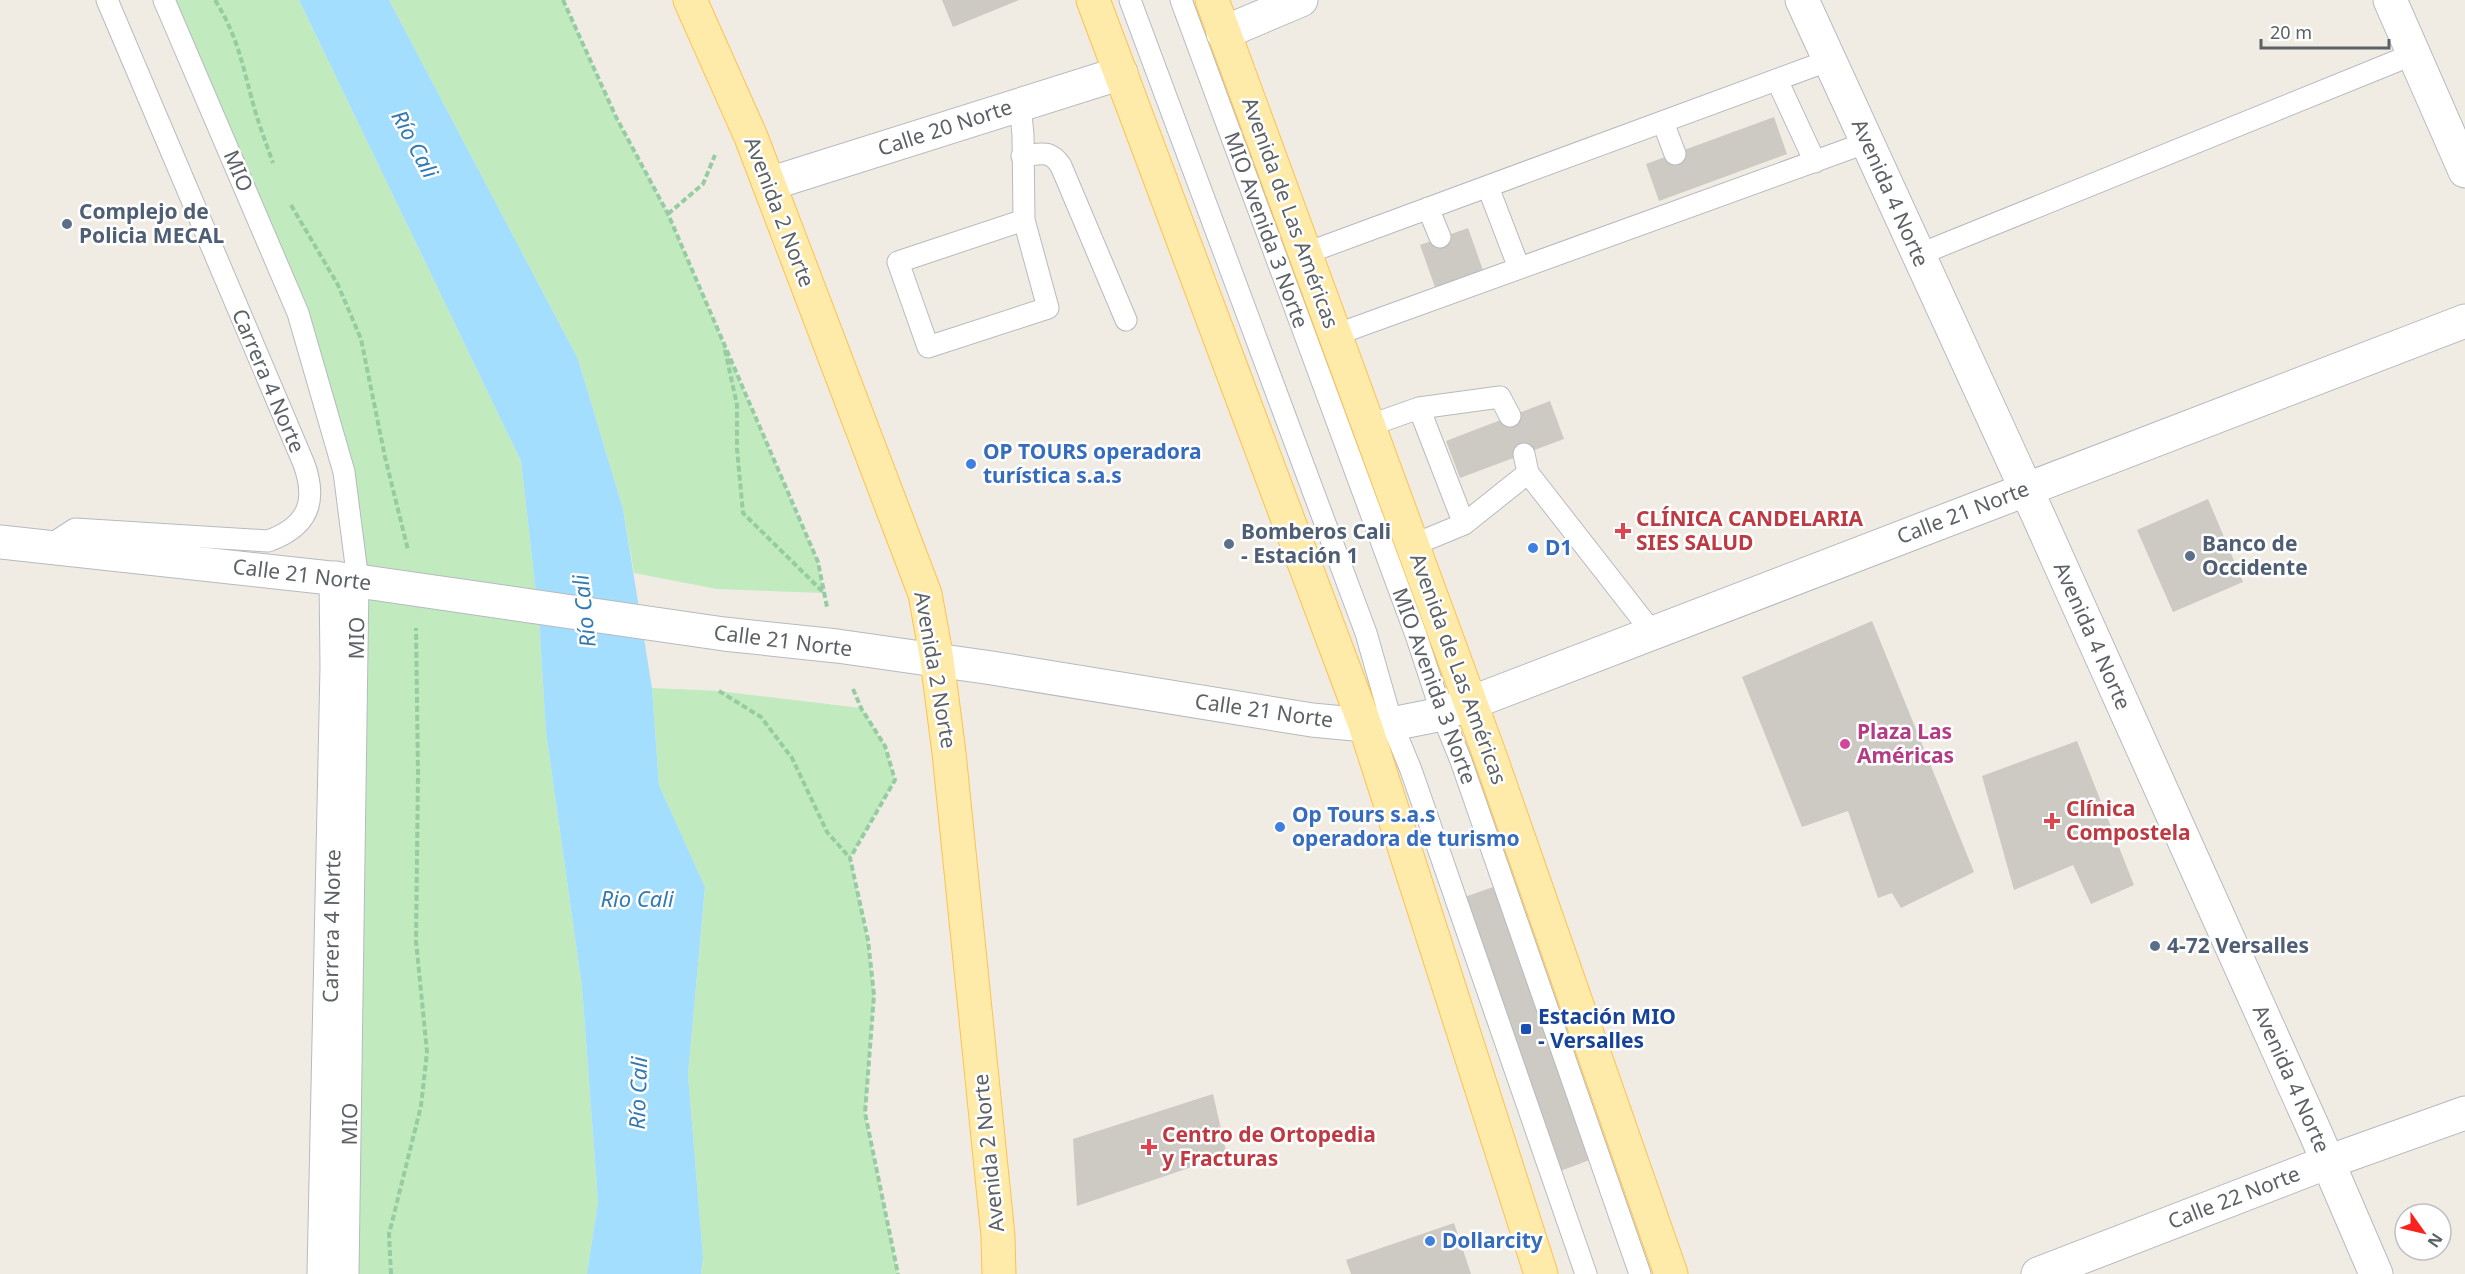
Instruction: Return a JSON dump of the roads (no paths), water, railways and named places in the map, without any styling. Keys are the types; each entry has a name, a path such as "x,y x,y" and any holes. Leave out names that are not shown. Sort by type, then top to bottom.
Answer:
{"main road":[{"name":"Avenida 2 Norte","path":"690,0 751,137 925,594 937,660 951,765 998,1236 999,1274"},
{"path":"1093,0 1378,724 1541,1274"},
{"name":"Avenida de Las Américas","path":"1212,0 1413,545 1456,708 1671,1274"}],"street":[{"path":"1224,33 1301,0"},
{"name":"Avenida 4 Norte","path":"1802,0 2026,489 2376,1274"},
{"path":"2390,0 2465,171"},
{"name":"Calle 20 Norte","path":"769,184 1121,73"},
{"name":"Calle 21 Norte","path":"0,542 347,579 724,634 937,660 1312,720 1378,724 1456,708 2465,321"},
{"name":"Carrera 4 Norte","path":"324,1274 337,667 347,579"},
{"name":"Calle 22 Norte","path":"2038,1274 2328,1162 2465,1113"}],"lane":[{"name":"Carrera 4 Norte","path":"49,546 75,529 268,541 287,534 296,527 310,502 310,481 304,464 107,0"},
{"name":"MIO","path":"164,0 297,313 344,472 347,579 348,1274"},
{"path":"1130,0 1366,633 1378,724 1411,770 1586,1274"},
{"name":"MIO Avenida 3 Norte","path":"1181,0 1416,635 1456,708 1461,761 1640,1274"},
{"path":"1918,255 2414,54"},
{"path":"1304,254 1830,60"},
{"path":"1778,80 1815,162"},
{"path":"1020,104 1023,135 1024,220 1048,308 928,347 898,262 1024,220"},
{"path":"1664,122 1675,154"},
{"path":"1335,335 1459,286 1519,268 1690,198 1815,162 1868,142"},
{"path":"1022,156 1048,153 1055,157 1061,166 1126,320"},
{"path":"1488,186 1519,268"},
{"path":"1428,208 1440,237"},
{"path":"1368,426 1419,408 1500,397 1510,416"},
{"path":"1419,408 1464,524"},
{"path":"1413,545 1464,524 1526,464 1652,632"}],"water":[{"name":"Rio Cali","path":"299,0 389,0 578,359 623,509 652,688 659,785 705,887 688,1075 703,1257 701,1274 587,1274 598,1202 582,987 546,732 539,619 521,461"}],"place":[{"name":"Complejo de Policia MECAL","path":"67,224"},
{"name":"OP TOURS operadora turística s.a.s","path":"971,464"},
{"name":"CLÍNICA CANDELARIA SIES SALUD","path":"1623,531"},
{"name":"Bomberos Cali - Estación 1","path":"1229,544"},
{"name":"D1","path":"1533,548"},
{"name":"Banco de Occidente","path":"2190,556"},
{"name":"Plaza Las Américas","path":"1845,744"},
{"name":"Clínica Compostela","path":"2052,821"},
{"name":"Op Tours s.a.s operadora de turismo","path":"1280,827"},
{"name":"4-72 Versalles","path":"2155,946"},
{"name":"Estación MIO - Versalles","path":"1526,1029"},
{"name":"Centro de Ortopedia y Fracturas","path":"1149,1147"},
{"name":"Dollarcity","path":"1430,1241"}],"water label":[{"name":"Río Cali","path":"415,144"},
{"name":"Río Cali","path":"584,611"},
{"name":"Río Cali","path":"638,1093"}]}
